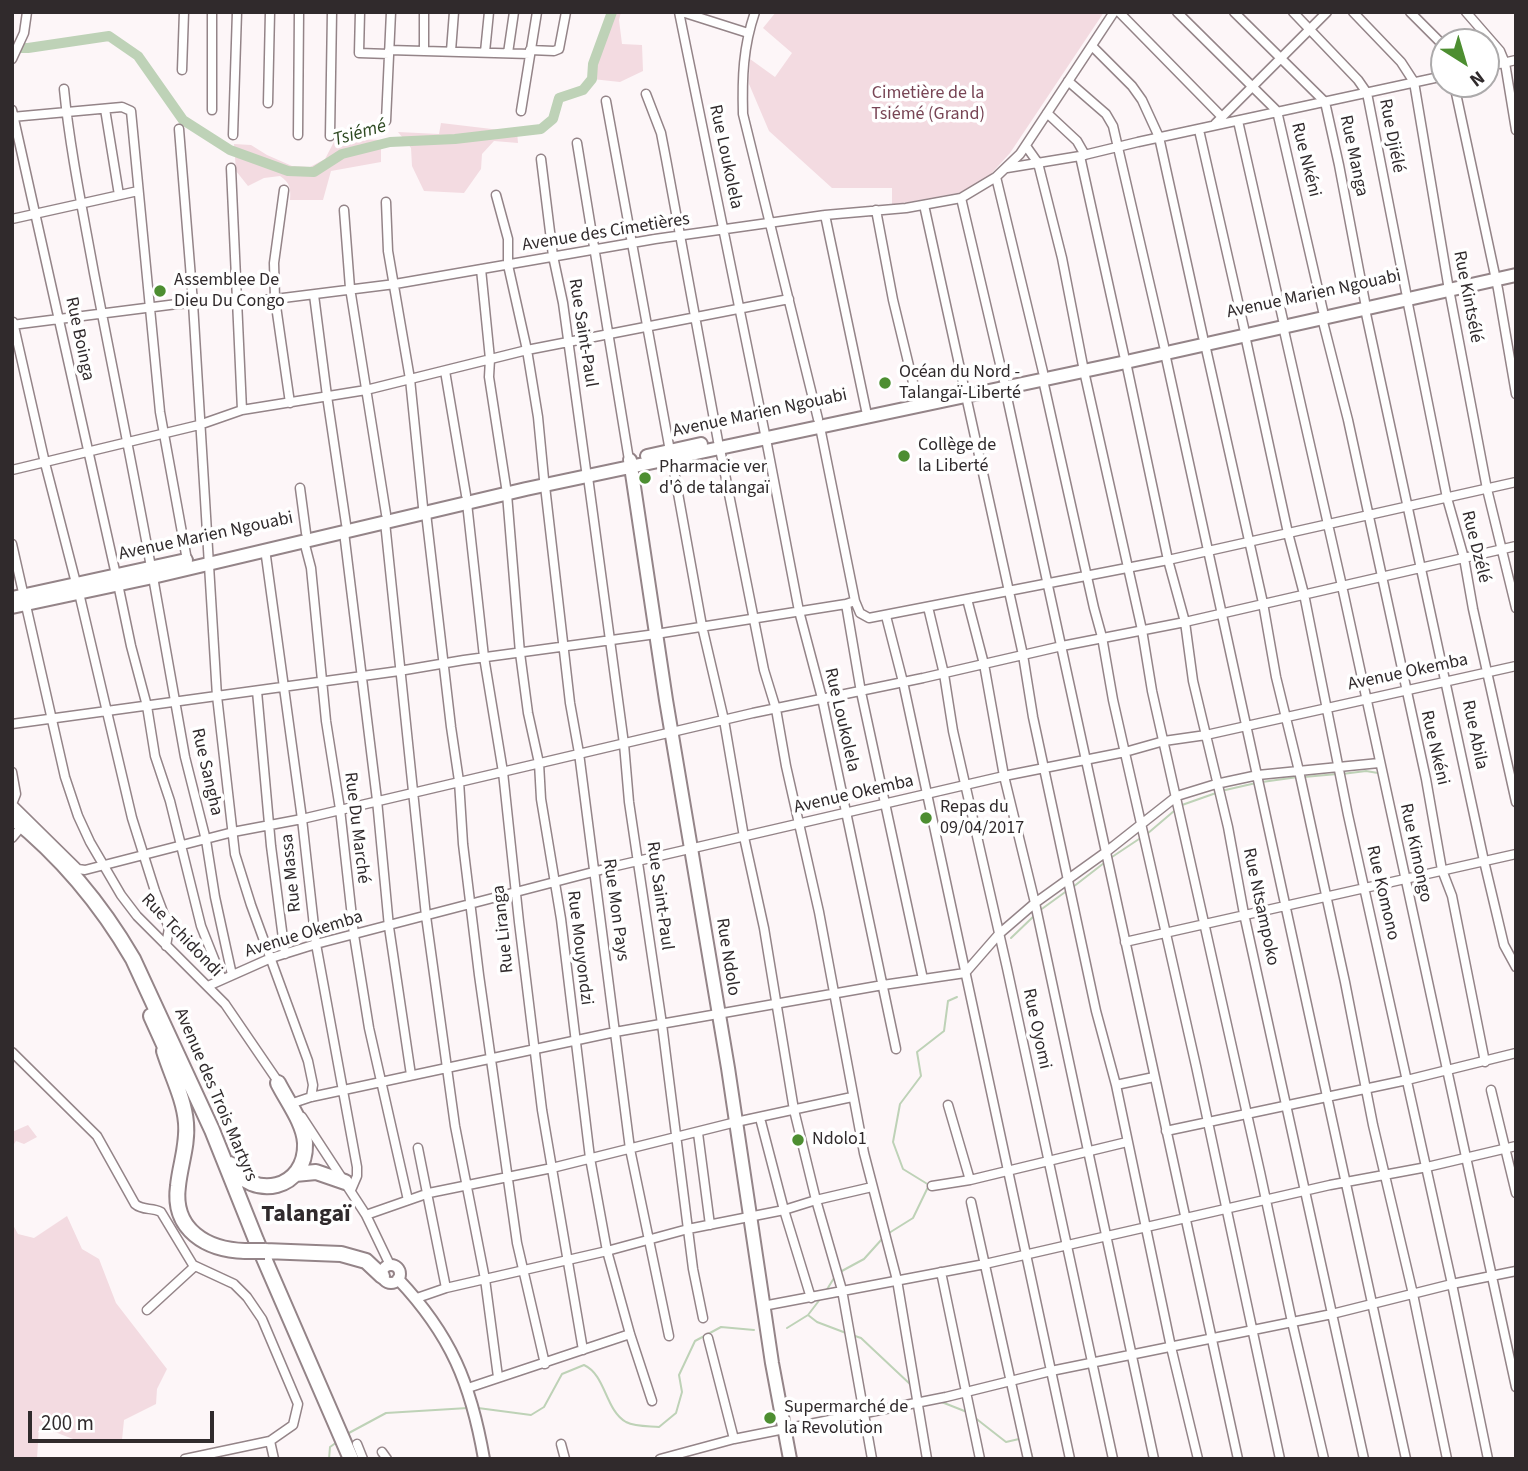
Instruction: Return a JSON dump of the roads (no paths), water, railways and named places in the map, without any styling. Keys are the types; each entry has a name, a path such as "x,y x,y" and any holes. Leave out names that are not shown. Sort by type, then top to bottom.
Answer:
{"highway":[{"name":"Avenue des Trois Martyrs","path":"12,817 74,874 117,932 153,999 212,1130 330,1421"},
{"name":"Avenue des Trois Martyrs","path":"14,833 57,869 100,920 131,971 330,1421"},
{"path":"159,1036 186,1121 186,1143 178,1186 180,1213 190,1230 204,1242 219,1248 341,1254 386,1270"},
{"path":"212,1130 233,1169 247,1182 255,1186 270,1186 295,1174 304,1156 305,1139 278,1083"},
{"path":"295,1174 316,1172 348,1186"},
{"path":"330,1421 342,1459"},
{"path":"330,1421 351,1459"}],"main road":[{"name":"Avenue Marien Ngouabi","path":"12,607 21,599 152,572 187,560 208,559 917,399 965,392 1204,341 1495,277 1516,268"},
{"path":"1495,277 1516,275"},
{"path":"819,423 965,392"},
{"name":"Rue Ndolo","path":"630,464 763,1306 790,1459"},
{"path":"152,572 265,549 305,537"}],"street":[{"path":"13,57 21,39 27,12"},
{"path":"182,70 184,12"},
{"path":"212,12 212,110"},
{"path":"233,135 237,12"},
{"path":"268,103 270,12"},
{"path":"298,135 299,12"},
{"path":"330,136 332,12"},
{"path":"360,12 359,52 508,53 554,51 560,47 566,12"},
{"path":"386,121 391,12"},
{"path":"424,12 424,51"},
{"path":"451,51 454,12"},
{"path":"485,52 489,12"},
{"path":"508,53 514,12"},
{"path":"521,111 537,12"},
{"path":"681,12 748,33"},
{"name":"Rue Loukolela","path":"681,12 799,611 822,698 896,1049"},
{"path":"755,12 742,63 743,114 819,423 855,601 860,613 866,618 1168,560 1516,482"},
{"path":"1116,12 1222,117"},
{"name":"Avenue des Cimetières","path":"13,323 193,303 314,295 724,229 924,205 961,198 996,177 1026,146 1116,12"},
{"name":"Rue Nkéni","path":"1178,12 1277,111 1426,779 1442,870 1452,896 1485,1062"},
{"name":"Rue Manga","path":"1234,12 1325,102 1407,506"},
{"name":"Rue Djiélé","path":"1293,12 1358,80 1367,93 1407,296"},
{"path":"1215,125 1327,12"},
{"name":"Rue Kintsélé","path":"1353,12 1401,62 1414,82 1448,287 1488,489 1516,608"},
{"path":"1410,12 1430,32"},
{"path":"1466,12 1489,36 1505,63 1516,130"},
{"path":"1092,46 1132,86 1151,117 1159,138 1263,603 1276,677 1299,771 1447,1459"},
{"path":"1500,64 1516,60"},
{"path":"1007,168 1082,156 1430,79"},
{"path":"1069,81 1111,120 1119,146 1406,1459"},
{"name":"Rue Sangha","path":"64,89 111,368 129,442 175,703 206,840 232,975"},
{"path":"646,94 661,133 753,618 776,709 798,824 836,994 852,1097 897,1280 927,1459"},
{"path":"1457,98 1495,277 1516,394"},
{"path":"606,101 702,626 724,720 794,1110 842,1290 872,1459"},
{"path":"13,115 122,107 131,111 160,412 187,560"},
{"path":"105,109 119,195"},
{"name":"Rue Ntsampoko","path":"1047,113 1077,141 1082,156 1168,560 1185,622 1193,681 1228,827 1244,914 1364,1459"},
{"name":"Rue Boinga","path":"13,115 147,706 155,756 170,802 201,926 222,979"},
{"name":"Rue Kimongo","path":"1238,121 1516,1387"},
{"path":"179,129 193,303 217,696 235,854 311,1071 311,1097"},
{"name":"Rue Komono","path":"1199,130 1288,533 1304,594 1325,707 1427,1167 1488,1459"},
{"path":"577,143 630,464"},
{"path":"1026,146 1038,163 1062,258 1083,367 1143,630 1152,691 1324,1459"},
{"name":"Rue Saint-Paul","path":"541,159 610,640 629,802 662,1024 693,1269 703,1318"},
{"path":"231,168 243,410"},
{"path":"996,177 1102,637 1113,700 1280,1459"},
{"path":"284,190 274,264 275,299 290,403"},
{"path":"12,219 138,191"},
{"name":"Rue Mon Pays","path":"496,195 508,239 508,265 538,417 570,704 579,753 630,1149 669,1336"},
{"path":"961,198 1048,582 1238,1459"},
{"path":"386,202 388,251 410,379 459,781 470,905 517,1242 545,1364"},
{"path":"924,205 1023,655 1096,1011 1116,1085 1171,1347 1198,1459"},
{"path":"344,210 350,288 394,594 399,671 426,916 447,1067 485,1279 498,1377"},
{"path":"876,210 893,300 917,399"},
{"path":"825,215 866,410"},
{"name":"Rue Mouyondzi","path":"481,269 490,359 489,377 506,490 520,653 528,713 539,763 541,799 555,881 590,1158 607,1251 652,1401"},
{"path":"314,295 345,528 389,927 411,1075"},
{"name":"Rue Dzélé","path":"1407,296 1447,498 1464,558 1516,802"},
{"path":"12,470 199,425 243,410 366,390 568,342 789,299"},
{"path":"13,323 132,818 169,928 166,946"},
{"name":"Rue Liranga","path":"445,371 466,499 484,657 503,772 534,1048 583,1350"},
{"name":"Rue Du Marché","path":"300,488 354,935 380,1082 408,1200"},
{"name":"Rue Abila","path":"1407,506 1484,861 1504,944 1516,967"},
{"name":"Rue Tchidondi","path":"12,544 21,599 65,777 78,816 102,865 137,916 208,986 234,1016 366,1215 386,1270"},
{"path":"12,772 16,794 12,804 78,869 85,870 233,832 302,819 724,720 944,674 1102,637 1185,622 1516,547"},
{"name":"Rue Massa","path":"265,549 302,819 316,944 357,1167 357,1176 348,1186"},
{"path":"967,599 984,664 1004,776 1035,903 1154,1459"},
{"path":"12,724 656,634 855,601"},
{"path":"846,604 860,692 923,979"},
{"name":"Rue Oyomi","path":"928,607 1113,1459"},
{"path":"886,616 903,682 1070,1459"},
{"name":"Avenue Okemba","path":"208,986 271,958 316,944 638,860 1044,767 1125,752 1164,741 1516,666"},
{"path":"257,691 279,919 285,954"},
{"path":"293,1103 615,1032 965,973 999,934 1035,903 1177,796 1258,775 1379,762"},
{"path":"1125,942 1516,854"},
{"path":"12,1052 97,1136 135,1204 141,1209 161,1212 195,1266 228,1279 241,1290 262,1320 276,1349 296,1399 298,1410 293,1425 270,1441 186,1459"},
{"path":"1166,1130 1326,1098 1516,1053"},
{"path":"1116,1085 1154,1077"},
{"path":"1491,1090 1516,1193"},
{"path":"366,1215 429,1193 466,1184 552,1168 677,1139 736,1122 852,1097"},
{"path":"948,1105 970,1180"},
{"path":"760,1118 783,1210 811,1298"},
{"path":"698,1133 710,1225"},
{"path":"932,1186 970,1180 1127,1142"},
{"path":"763,1306 985,1264 1516,1146"},
{"path":"418,1148 446,1289"},
{"path":"417,1298 688,1229 783,1210 872,1187"},
{"path":"971,1202 1028,1459"},
{"path":"147,1310 195,1266"},
{"path":"386,1270 389,1283 398,1279 417,1298 450,1348 476,1414 484,1459"},
{"path":"660,1459 734,1439 918,1403 1051,1371 1332,1314 1516,1271"},
{"path":"941,1272 980,1459"},
{"path":"468,1388 630,1334"},
{"path":"708,1338 734,1439"},
{"path":"270,1441 274,1459"},
{"path":"357,1444 363,1459"},
{"path":"561,1444 565,1459"}],"waterway":[{"name":"Tsiémé","path":"12,48 109,36 138,56 183,120 230,150 288,171 314,172 342,154 390,142 455,139 541,129 553,119 559,98 583,90 592,79 593,64 612,12"},
{"path":"1342,774 1366,771 1378,773"},
{"path":"1304,777 1337,774"},
{"path":"1262,782 1298,777"},
{"path":"1221,791 1256,783"},
{"path":"1182,805 1216,793"},
{"path":"1147,834 1174,811"},
{"path":"1112,857 1142,837"},
{"path":"1073,887 1104,863"},
{"path":"1039,911 1068,890"},
{"path":"1011,938 1035,915"},
{"path":"889,1233 913,1218 929,1185 903,1169 893,1142 900,1104 921,1076 917,1052 944,1031 948,1001 957,997"},
{"path":"840,1272 864,1259 882,1239"},
{"path":"826,1291 834,1278"},
{"path":"787,1328 808,1315 821,1298"},
{"path":"808,1315 817,1322 846,1333"},
{"path":"478,1408 531,1415 544,1407 562,1374 584,1365 597,1376 619,1417 634,1425 659,1427 676,1413 682,1392 679,1375 695,1341 721,1327 754,1330"},
{"path":"855,1336 861,1338 911,1385"},
{"path":"939,1401 967,1412"},
{"path":"347,1434 386,1413 468,1408"},
{"path":"974,1417 1006,1442 1019,1439"},
{"path":"1027,1440 1033,1459"},
{"path":"329,1459 330,1447 337,1442"}],"place":[{"name":"Assemblee De Dieu Du Congo","path":"160,291"},
{"name":"Océan du Nord - Talangaï-Liberté","path":"885,383"},
{"name":"Collège de la Liberté","path":"904,456"},
{"name":"Pharmacie ver d'ô de talangaï","path":"645,478"},
{"name":"Repas du 09/04/2017","path":"926,818"},
{"name":"Ndolo1","path":"798,1140"},
{"name":"Supermarché de la Revolution","path":"770,1418"}],"district":[{"name":"Talangaï","path":"306,1216"}],"park label":[{"name":"Cimetière de la Tsiémé (Grand)","path":"928,104"}]}
